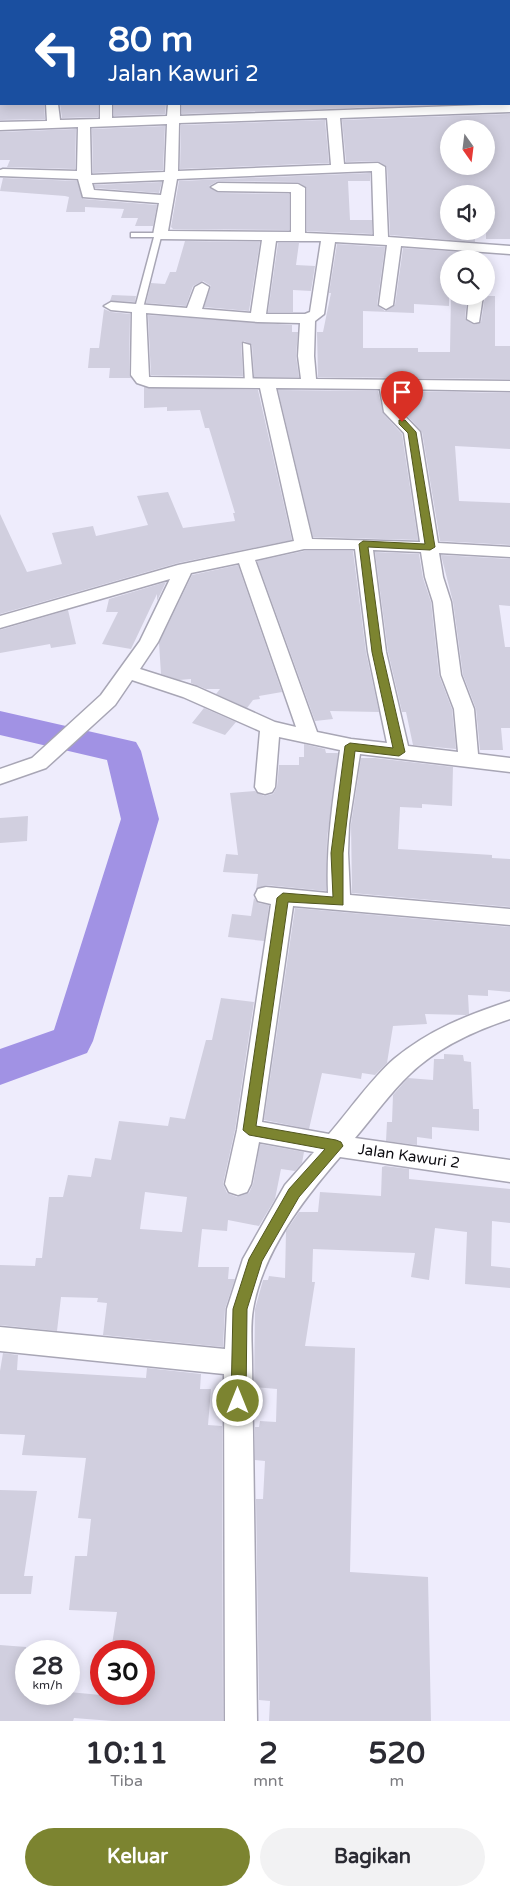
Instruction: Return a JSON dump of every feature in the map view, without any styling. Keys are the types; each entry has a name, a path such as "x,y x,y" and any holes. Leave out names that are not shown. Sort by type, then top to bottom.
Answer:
{"street":[{"path":"52,105 54,124"},
{"path":"106,105 106,122"},
{"path":"174,105 169,188 159,235 329,237 454,250"},
{"path":"0,126 173,120 436,107 510,108"},
{"path":"331,111 338,170"},
{"path":"84,122 84,177 86,191 91,196 352,167 378,167 388,242 386,305"},
{"path":"3,173 84,177 169,188 298,188 298,236"},
{"path":"258,318 270,236"},
{"path":"111,306 258,318 308,319 317,314 329,237"},
{"path":"495,251 510,250"},
{"path":"194,313 202,287"},
{"path":"474,319 475,305"},
{"path":"139,308 139,375 143,380 267,384 510,386"},
{"path":"308,319 306,356 309,384"},
{"path":"267,384 304,544"},
{"path":"387,384 392,412 412,432 434,577 442,602 452,675 464,709 469,761"},
{"path":"0,622 184,569 304,544 363,544 510,552"},
{"path":"363,544 377,652 399,752"},
{"path":"245,556 310,736"},
{"path":"0,777 39,763 108,700 160,622 184,569"},
{"path":"128,672 190,692 270,728 350,746 510,765"},
{"path":"265,787 270,728"},
{"path":"339,902 337,853 350,746"},
{"path":"238,1184 249,1130 274,896 510,917"},
{"path":"241,1721 238,1363 240,1309 256,1259 294,1193 336,1146 401,1067 432,1043 468,1024 510,1010"},
{"name":"Jalan Kawuri 2","path":"249,1130 336,1146 510,1171"},
{"path":"0,1339 238,1363"}],"lane":[{"path":"134,235 159,235 139,308"},
{"path":"246,345 249,383"}],"building":[{"path":"0,105 44,105 45,119 0,120"},
{"path":"60,105 98,105 98,117 62,118"},
{"path":"114,105 166,105 165,114 114,116"},
{"path":"182,105 437,105 182,114"},
{"path":"510,114 510,239 495,239 495,185 440,185 440,239 390,235 387,167 378,161 346,162 342,120"},
{"path":"325,120 329,163 180,169 181,125"},
{"path":"165,126 163,170 93,173 92,129"},
{"path":"76,129 75,169 7,167 10,160 0,160 0,132"},
{"path":"370,173 370,181 348,181 350,220 372,220 372,234 307,231 307,188 298,182 218,181 209,186 218,193 289,194 289,230 173,229 171,227 179,181"},
{"path":"3,178 77,181 83,199 157,205 153,226 135,226 138,218 121,218 124,209 85,207 85,212 66,212 69,197 0,191"},
{"path":"162,182 159,193 95,188 94,185"},
{"path":"451,240 475,240 475,242"},
{"path":"185,241 260,242 249,311 204,307 211,286 203,281 193,286 186,306 146,303 151,283 165,284 170,272 176,272"},
{"path":"278,243 299,243 296,265 315,266 311,291 293,290 293,312 268,312"},
{"path":"337,244 385,247 377,305 385,311 395,305 403,248 440,251 440,305 449,306 414,304 414,313 363,311 363,348 418,348 418,352 450,352 451,305 466,305 465,319 474,325 481,322 484,305 495,305 495,346 510,346 510,379 318,377 317,332 323,332 331,293 329,293"},
{"path":"112,295 136,296 135,302 110,301"},
{"path":"104,309 111,312 130,314 129,375 131,378 109,378 110,368 88,368 90,348 99,348"},
{"path":"148,315 292,325 292,332 298,332 296,356 299,377 254,377 252,345 244,341 241,343 243,376 151,375"},
{"path":"144,387 258,390 292,540 178,563 0,614 0,514 27,572 62,564 52,533 93,526 96,536 148,525 137,496 168,492 183,528 235,521 233,513 235,513 209,428 205,428 200,410 167,411 167,407 144,408"},
{"path":"278,390 378,391 383,413 402,434 418,540 313,537"},
{"path":"398,391 510,393 510,449 455,446 459,501 510,503 510,545 440,541 422,432 402,410"},
{"path":"304,551 353,551 366,652 379,712 330,711 333,719 315,721 257,561"},
{"path":"375,552 419,554 423,578 431,602 439,675 452,709 456,749 413,745 406,712 402,712 388,652"},
{"path":"441,555 510,559 510,606 499,605 505,647 510,647 510,728 501,728 503,750 480,750 476,709 463,675 453,602"},
{"path":"238,565 282,692 259,696 260,699 253,700 247,708 216,694 220,689 206,689 191,683 191,679 179,680 161,674 159,643 192,575"},
{"path":"166,582 157,601 157,594 131,649 102,644 118,612 106,612 109,599"},
{"path":"68,610 76,644 51,648 50,644 0,653 0,630"},
{"path":"204,708 236,722 225,735 192,723"},
{"path":"304,744 325,749 326,753 338,753 327,839 326,891 266,885 256,890 258,874 223,872 226,854 238,855 230,793 255,791 264,796 273,794 277,787 279,765 299,765 299,757 304,757"},
{"path":"361,758 453,767 452,806 422,804 422,808 400,807 398,849 492,855 492,858 510,859 510,907 352,893 351,824"},
{"path":"28,816 27,841 0,843 0,818"},
{"path":"254,898 258,903 269,905 264,941 228,937 232,914 251,916"},
{"path":"295,908 510,927 510,992 488,990 488,996 468,995 469,1014 466,1015 425,1014 427,1024 393,1026 387,1063 375,1075 362,1073 361,1079 322,1073 309,1129 264,1120"},
{"path":"221,998 254,1002 235,1130 223,1184 227,1193 237,1197 249,1193 253,1184 260,1144 304,1152 302,1163 295,1171 281,1169 275,1199 259,1226 228,1220 227,1231 202,1229 198,1267 229,1267 228,1279 235,1279 225,1309 223,1347 103,1335 107,1303 97,1302 98,1298 61,1297 57,1331 0,1325 0,1265 35,1266 36,1258 42,1258 49,1197 63,1197 68,1175 91,1177 95,1158 111,1160 119,1121 168,1126 170,1117 185,1119 206,1040 212,1040","holes":["145,1192 187,1197 182,1232 140,1229"]},
{"path":"444,1054 463,1055 464,1061 471,1062 473,1109 479,1109 479,1131 432,1127 432,1139 417,1137 417,1145 386,1141 387,1122 392,1122 393,1095 408,1078 433,1080 434,1059 444,1059"},
{"path":"382,1167 409,1169 409,1179 510,1189 510,1223 492,1221 491,1266 510,1268 510,1288 465,1284 467,1232 435,1228 429,1280 411,1277 415,1253 313,1249 312,1282 315,1282 305,1346 355,1348 350,1572 428,1577 431,1721 269,1721 270,1701 259,1700 256,1499 263,1499 265,1461 255,1460 255,1427 259,1427 260,1421 276,1422 277,1389 254,1387 255,1309 263,1280 268,1280 269,1276 285,1278 286,1231 299,1212 318,1212 320,1192 381,1196"},
{"path":"3,1353 18,1355 17,1370 146,1378 147,1368 201,1374 200,1389 211,1389 208,1425 222,1426 223,1721 112,1721 74,1718 73,1721 0,1721 0,1645 15,1646 15,1705 80,1705 80,1693 90,1694 90,1705 155,1705 155,1640 113,1640 117,1612 69,1610 75,1556 87,1556 91,1519 78,1518 86,1458 22,1455 25,1435 0,1434 0,1371"},
{"path":"0,1490 37,1491 24,1576 33,1576 31,1594 0,1594"}],"waterway":[{"path":"0,723 123,751 140,819 72,1041 0,1067"}],"route":[{"path":"238,1401 240,1309 256,1259 294,1193 336,1146 249,1130 263,1022 283,898 339,902 337,853 339,824 350,746 399,752 377,652 363,544 430,547 412,432 402,422"}]}
